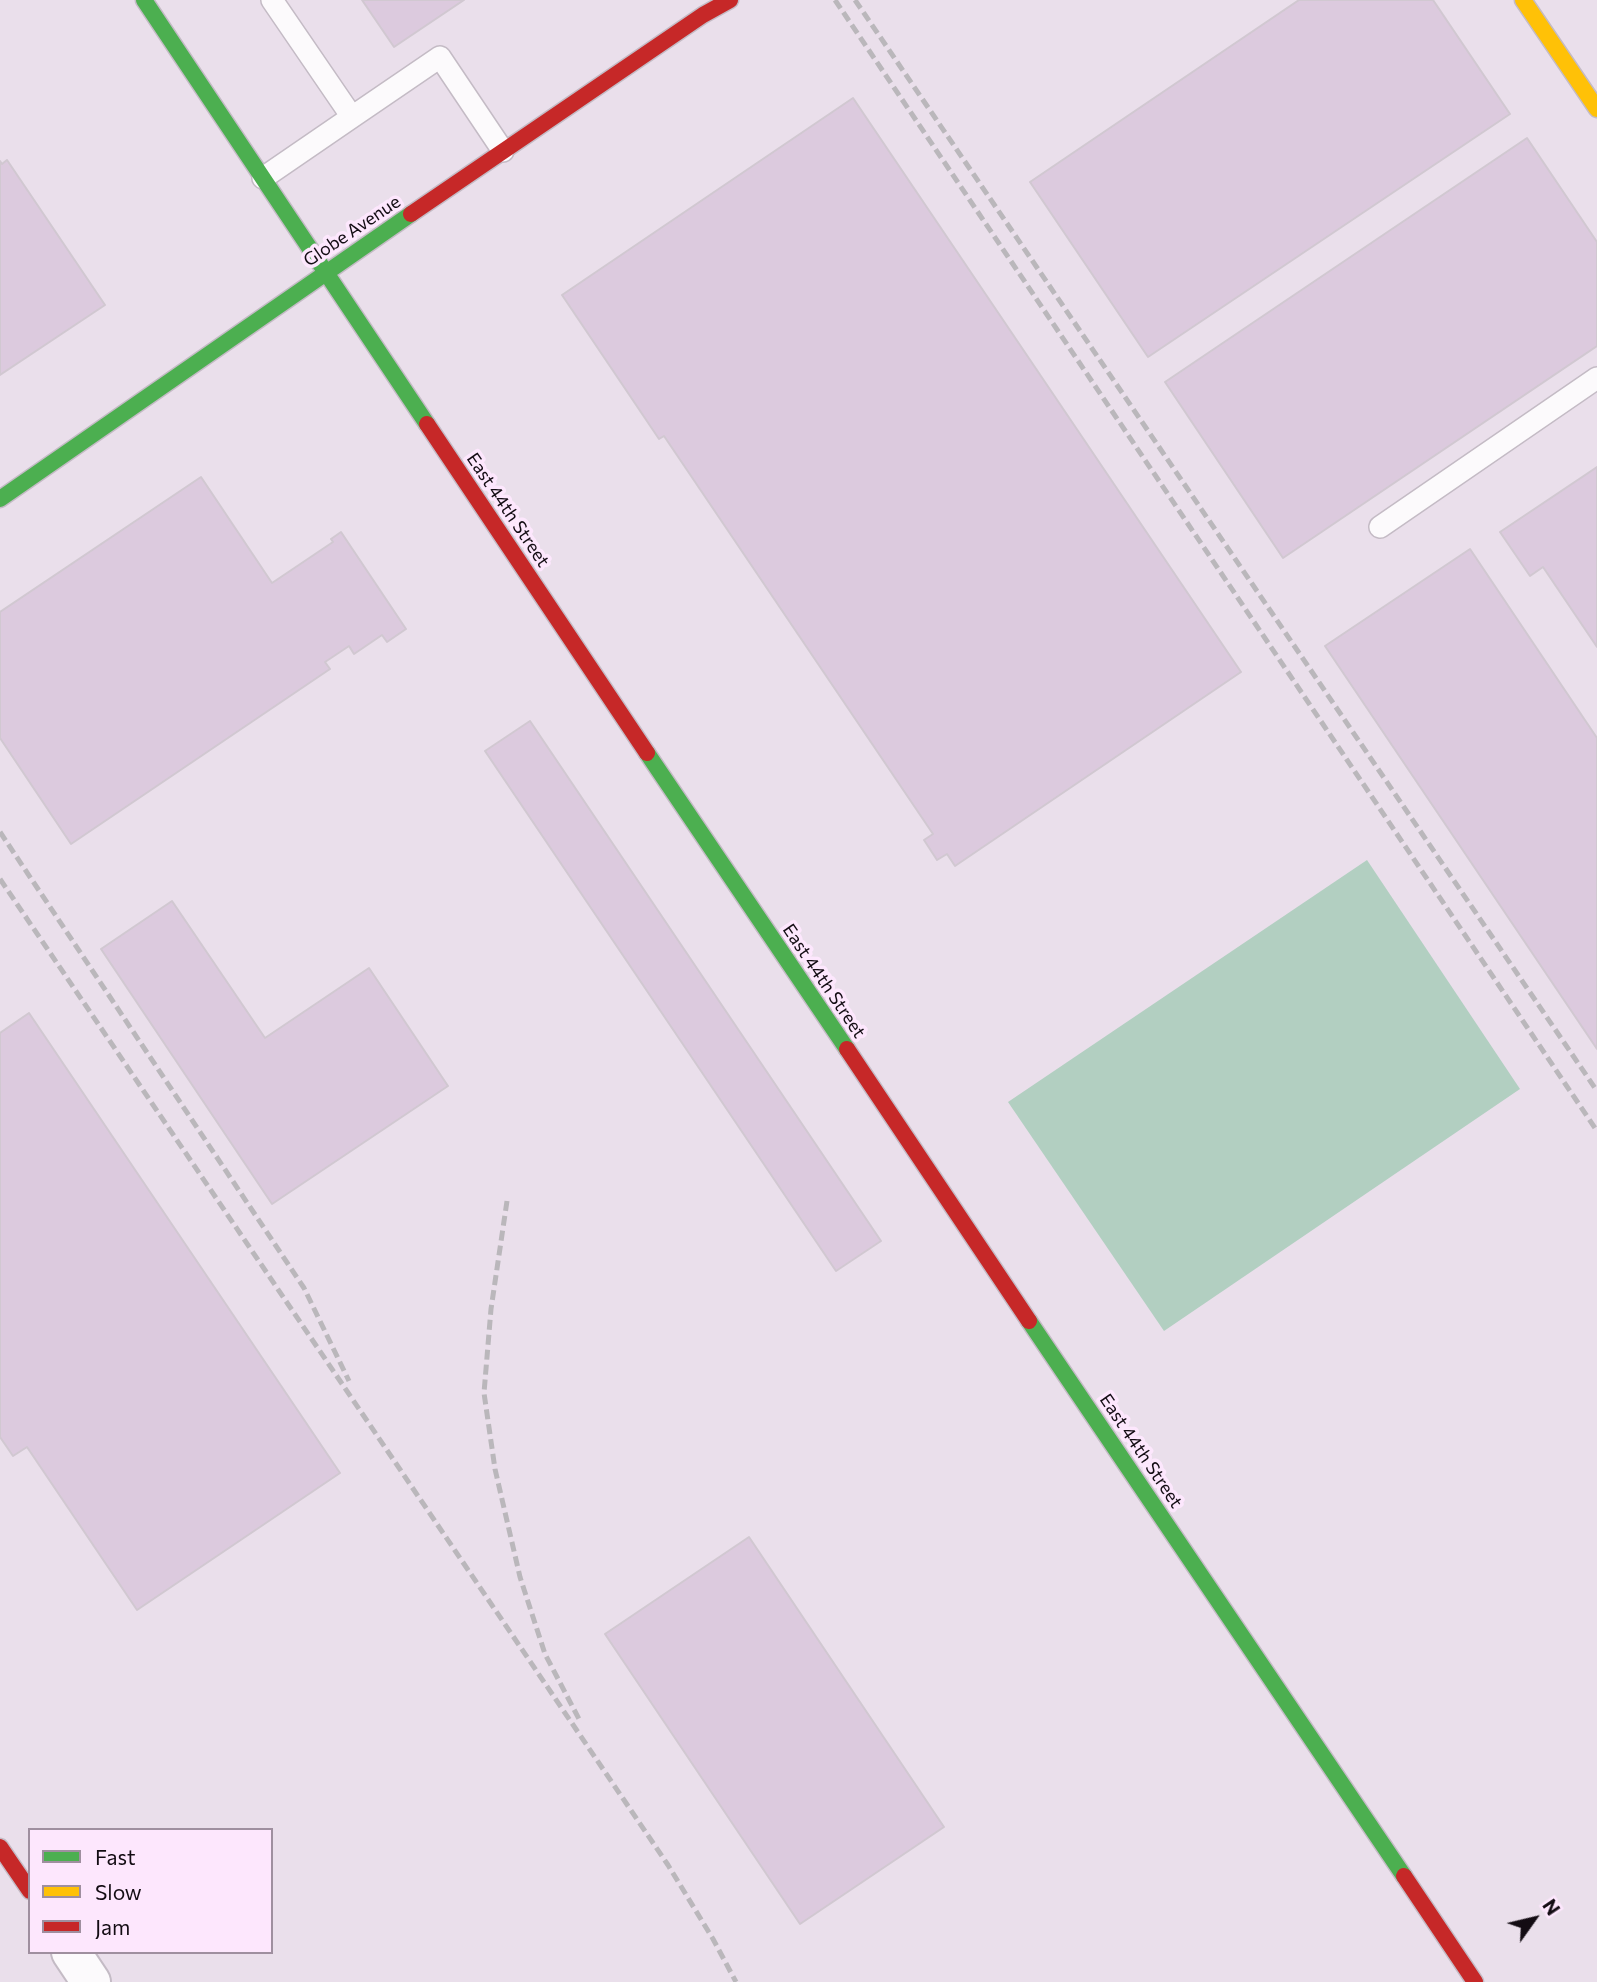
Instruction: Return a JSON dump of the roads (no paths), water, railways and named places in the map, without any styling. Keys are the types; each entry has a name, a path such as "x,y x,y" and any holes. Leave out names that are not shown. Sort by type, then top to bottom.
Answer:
{"street":[{"name":"East 44th Street","path":"144,0 1475,1982"},
{"name":"Globe Avenue","path":"0,499 503,151 703,15 730,0"},
{"path":"1523,0 1597,109"},
{"path":"0,1847 28,1888"},
{"path":"72,1954 91,1982"}],"lane":[{"path":"272,0 352,117"},
{"path":"263,178 440,57 503,151"},
{"path":"1380,527 1597,378"}],"railway":[{"path":"835,0 1597,1131"},
{"path":"855,0 1597,1091"},
{"path":"0,832 304,1288 349,1381"},
{"path":"0,879 668,1865 736,1982"},
{"path":"507,1201 491,1309 484,1393 495,1469 520,1577 545,1654 579,1719"}]}
